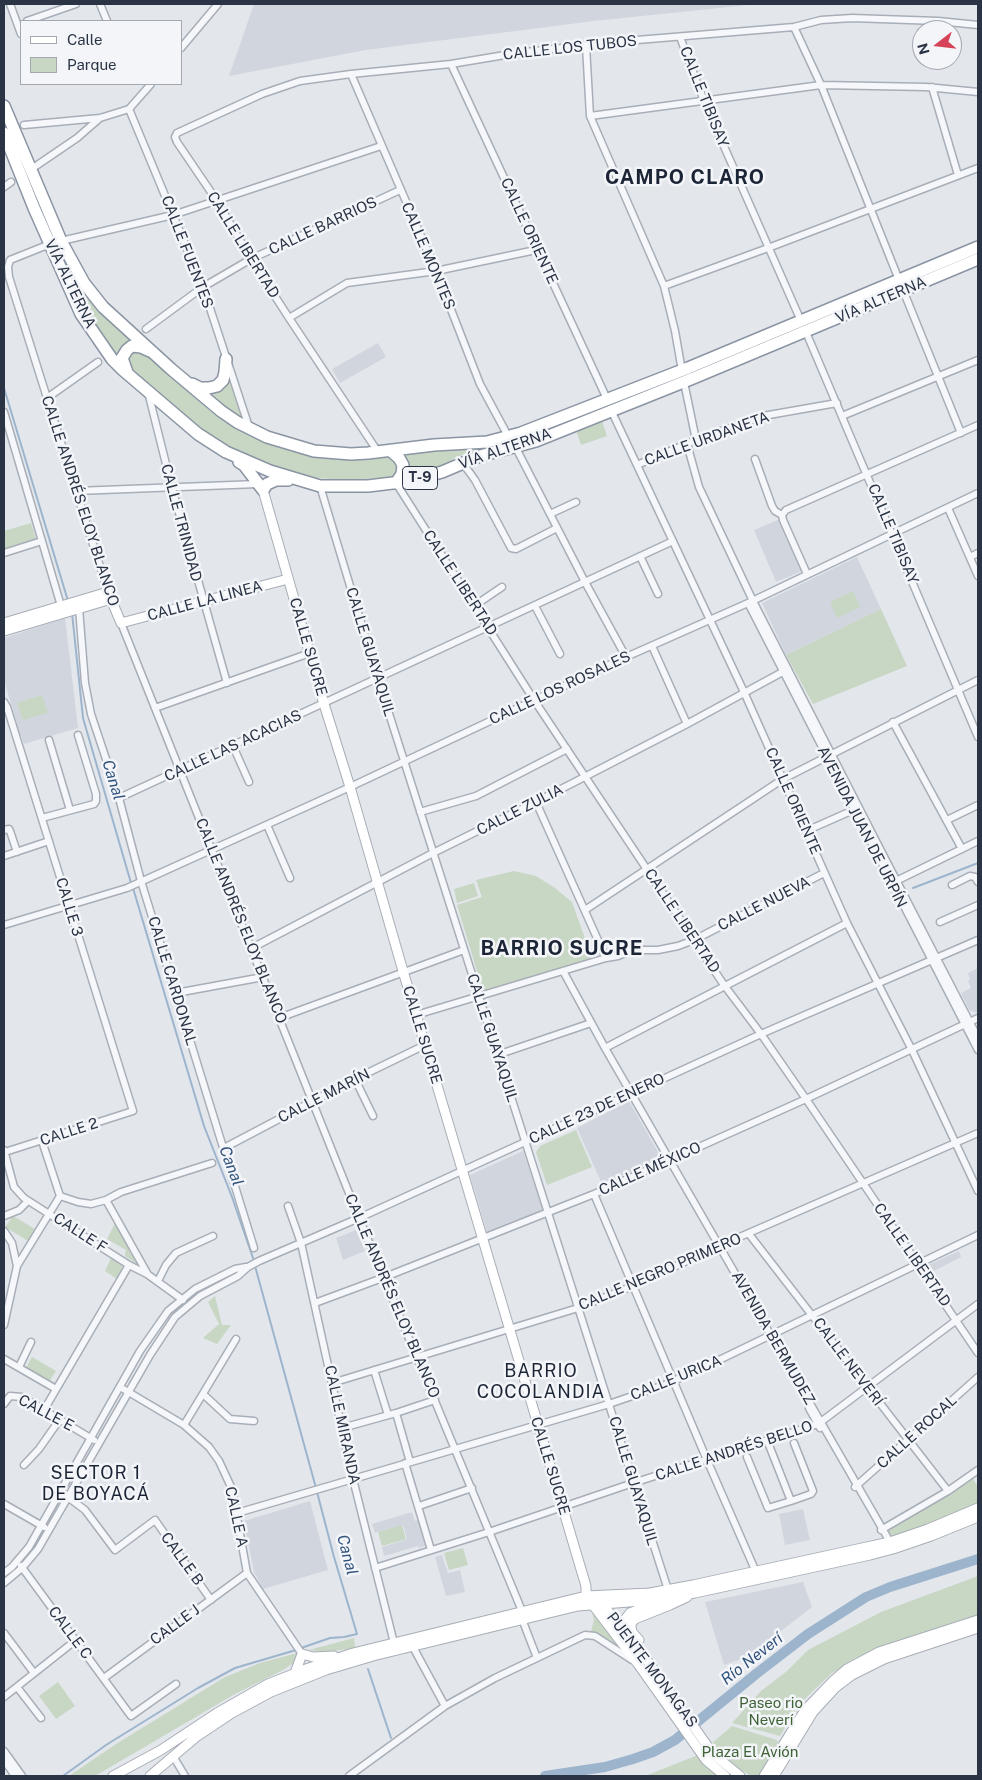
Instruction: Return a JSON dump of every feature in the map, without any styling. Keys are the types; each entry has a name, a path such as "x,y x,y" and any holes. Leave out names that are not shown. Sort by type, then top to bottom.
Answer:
{"highway":[{"name":"VÍA ALTERNA","path":"4,106 30,170 81,314 112,359 198,434 226,452 262,468 320,486 368,486 396,483 430,476 462,462 536,440 609,404"},
{"name":"VÍA ALTERNA","path":"4,133 56,243 103,307 185,382 221,411 249,428 284,443 314,451 351,454 434,445 487,442 533,429 609,404 683,376 901,285 978,247"},
{"name":"VÍA ALTERNA","path":"901,285 978,259"},
{"path":"131,377 125,368 122,358 126,350 132,346 154,352"},
{"path":"185,382 200,388 217,386 223,380 226,372 226,359"},
{"name":"T-9","path":"391,451 399,458 403,465 402,474 396,483"},
{"path":"226,452 233,459 244,465 260,487 276,480 303,480"}],"street":[{"path":"10,4 20,24"},
{"path":"30,20 76,4"},
{"path":"100,4 104,20"},
{"path":"182,47 218,4"},
{"name":"CALLE LOS TUBOS","path":"175,137 177,133 262,94 300,81 451,64 517,52 794,27 821,20 852,18 938,21 978,25"},
{"path":"794,27 821,85 961,433"},
{"name":"CALLE TIBISAY","path":"680,37 704,101 804,326 978,737"},
{"path":"586,46 590,116 664,286 675,331 696,440"},
{"name":"CALLE ORIENTE","path":"451,64 744,692 824,873 912,1050 978,1191"},
{"name":"CALLE MONTES","path":"351,74 436,271 480,384 508,436"},
{"path":"24,125 100,118 129,109 150,85"},
{"path":"590,116 821,85 932,87 978,92"},
{"path":"932,87 958,175"},
{"name":"CALLE FUENTES","path":"129,109 203,287 249,428"},
{"path":"30,170 77,138 100,118"},
{"name":"CALLE LIBERTAD","path":"175,137 217,201 251,259 378,452"},
{"path":"56,243 173,215 381,146"},
{"path":"664,286 978,168"},
{"path":"4,187 11,182"},
{"name":"CALLE BARRIOS","path":"146,328 203,287 251,259 400,190"},
{"name":"CALLE ANDRÉS ELOY BLANCO","path":"56,243 10,260 8,267 9,277 109,596 156,708 359,1218 472,1488 537,1658"},
{"path":"290,318 347,284 436,271 531,251 536,248"},
{"path":"842,416 978,360"},
{"path":"47,398 98,362"},
{"name":"CALLE TRINIDAD","path":"148,392 172,488 227,683"},
{"name":"CALLE URDANETA","path":"637,465 696,440 763,416 837,403"},
{"path":"4,412 63,608"},
{"path":"782,515 786,510 978,426"},
{"name":"AVENIDA JUAN DE URPÍN","path":"687,444 699,487 751,602 967,1023 978,1050"},
{"path":"515,446 626,657"},
{"path":"755,459 772,506 775,511 782,515 807,574"},
{"path":"462,462 475,480 511,548 516,549 557,528"},
{"name":"CALLE LIBERTAD","path":"396,483 534,700 724,986 762,1034 978,1353"},
{"name":"CALLE GUAYAQUIL","path":"320,486 378,680 669,1593"},
{"path":"76,491 260,487"},
{"name":"CALLE SUCRE","path":"260,487 584,1582 590,1595"},
{"name":"CALLE LOS ROSALES","path":"4,925 127,888 350,787 626,657 751,602 978,494"},
{"path":"550,514 576,502"},
{"path":"948,508 978,576"},
{"path":"4,553 42,541"},
{"name":"CALLE LAS ACACIAS","path":"119,798 378,680 673,542"},
{"path":"970,557 978,553"},
{"path":"640,556 658,594"},
{"name":"CALLE LA LINEA","path":"121,622 288,579"},
{"path":"474,606 502,587"},
{"path":"4,623 109,596"},
{"name":"CALLE CARDONAL","path":"76,606 85,683 91,714 119,798 140,882 176,992 254,1248"},
{"path":"535,606 560,654"},
{"path":"4,630 63,608"},
{"path":"652,646 687,724"},
{"path":"156,708 310,653"},
{"name":"CALLE ZULIA","path":"252,948 433,853 687,724 785,671"},
{"path":"585,910 783,779 978,680"},
{"name":"CALLE 3","path":"4,702 133,1111"},
{"path":"893,722 962,849"},
{"path":"42,818 94,804 96,801 96,794 78,735"},
{"path":"49,740 70,810"},
{"path":"233,746 249,782"},
{"path":"420,812 482,794 567,749"},
{"path":"536,802 606,958"},
{"path":"946,820 978,805"},
{"path":"806,831 856,809"},
{"path":"266,825 290,878"},
{"path":"4,830 9,829 16,852"},
{"path":"4,856 49,841"},
{"path":"894,882 978,842"},
{"name":"CALLE NUEVA","path":"416,1015 618,956 632,950 658,950 678,946 694,940 824,873"},
{"path":"952,885 970,876 975,877 978,882"},
{"path":"940,922 978,905"},
{"path":"605,1048 847,922"},
{"path":"934,960 978,940"},
{"path":"280,1018 464,950"},
{"name":"CALLE 23 DE ENERO","path":"248,1267 762,1034 934,960"},
{"name":"AVENIDA BERMUDEZ","path":"563,971 605,1048 674,1165 718,1247 888,1542"},
{"path":"176,992 263,977"},
{"name":"CALLE MÉXICO","path":"315,1302 385,1277 594,1194 806,1099 978,1018"},
{"path":"497,1055 591,1023"},
{"name":"AVENIDA JUAN DE URPÍN","path":"967,1023 978,1038"},
{"name":"CALLE MARÍN","path":"224,1148 425,1045"},
{"path":"355,1080 373,1116"},
{"name":"CALLE 2","path":"4,1150 42,1141 133,1111"},
{"name":"CALLE NEGRO PRIMERO","path":"332,1383 578,1308 633,1286 978,1133"},
{"path":"42,1141 60,1196"},
{"name":"CALLE F","path":"4,1150 14,1187 20,1195 129,1265 148,1274 182,1298 188,1305"},
{"path":"60,1196 91,1204 106,1200 121,1192 212,1163"},
{"path":"594,1194 756,1572"},
{"path":"4,1325 17,1266 60,1196"},
{"path":"106,1200 148,1274"},
{"path":"4,1216 19,1210 28,1201"},
{"name":"CALLE MIRANDA","path":"288,1206 301,1243 353,1479 394,1643"},
{"path":"4,1231 12,1243 17,1266"},
{"name":"CALLE NEVERÍ","path":"749,1234 948,1491"},
{"name":"CALLE URICA","path":"237,1513 609,1404 674,1381 978,1235"},
{"path":"158,1281 166,1265 176,1253 213,1236"},
{"path":"44,1410 129,1265"},
{"path":"4,1573 29,1548 140,1351 168,1311 195,1289 236,1269 248,1267"},
{"path":"4,1583 22,1568 38,1549 128,1392 174,1318 200,1296 238,1276 248,1267"},
{"name":"CALLE ANDRÉS BELLO","path":"375,1568 820,1423 978,1304"},
{"path":"184,1425 236,1339"},
{"path":"19,1368 31,1342"},
{"path":"4,1359 56,1389"},
{"path":"374,1370 388,1415"},
{"name":"CALLE ROCAL","path":"856,1486 978,1377"},
{"name":"CALLE A","path":"120,1387 184,1425 209,1447 219,1461 232,1489 247,1573 302,1654"},
{"path":"203,1394 230,1419 254,1422"},
{"name":"CALLE E","path":"4,1404 10,1396 18,1396 99,1442"},
{"path":"342,1428 435,1400"},
{"path":"396,1413 431,1550"},
{"path":"24,1465 39,1449 60,1419"},
{"path":"767,1440 791,1501"},
{"path":"747,1457 768,1508 811,1494 813,1491 794,1443"},
{"path":"882,1530 948,1491 978,1470"},
{"path":"419,1506 472,1488"},
{"path":"60,1492 68,1496"},
{"name":"CALLE B","path":"68,1496 85,1510 115,1550 154,1520 211,1600"},
{"path":"4,1504 48,1530"},
{"path":"113,1776 161,1750 242,1698 295,1673 349,1655 394,1643 522,1615 602,1603 654,1600 669,1593 888,1542 945,1523 978,1508"},
{"path":"150,1776 196,1737 220,1720 245,1706 286,1685 356,1661 412,1647 590,1595 650,1592 694,1593 893,1549 978,1517"},
{"name":"CALLE C","path":"17,1562 131,1716 176,1684"},
{"name":"CALLE J","path":"104,1678 247,1573"},
{"path":"624,1630 624,1621 630,1613 655,1606 669,1593"},
{"path":"642,1661 639,1639 632,1632 632,1623 635,1619 694,1593"},
{"name":"PUENTE MONAGAS","path":"590,1595 602,1603 624,1630 664,1701 710,1757 740,1776"},
{"name":"PUENTE MONAGAS","path":"590,1595 591,1605 673,1695 710,1757 714,1768 725,1776"},
{"path":"764,1776 805,1710 847,1669 879,1652 978,1620"},
{"path":"774,1776 813,1712 834,1688 852,1675 884,1659 978,1628"},
{"path":"4,1633 34,1673"},
{"path":"349,1776 445,1706 495,1678 579,1637 590,1634 642,1661"},
{"path":"4,1697 76,1640"},
{"path":"412,1647 445,1706"},
{"path":"295,1673 302,1654 313,1657 349,1655"},
{"path":"17,1687 40,1718"},
{"path":"4,1751 22,1776"},
{"path":"174,1756 185,1776"},
{"path":"4,1760 15,1776"},
{"path":"714,1768 721,1776"}],"shaded area":[{"path":"254,4 758,4 594,21 366,50 229,76"},
{"path":"758,4 793,4 783,5"},
{"path":"378,343 386,357 340,383 332,369"},
{"path":"780,519 802,571 776,582 754,530"},
{"path":"857,557 881,609 786,655 762,603"},
{"path":"65,618 78,728 24,744 4,680 4,638"},
{"path":"978,968 978,1013 969,1010 961,993 971,988 968,981 970,979 968,973"},
{"path":"629,1101 662,1159 602,1184 577,1128"},
{"path":"523,1151 543,1210 487,1232 470,1175"},
{"path":"356,1230 365,1251 343,1260 336,1238"},
{"path":"959,1251 961,1257 930,1273 926,1266"},
{"path":"310,1501 328,1570 263,1589 254,1572 244,1521"},
{"path":"803,1509 810,1540 785,1545 779,1514"},
{"path":"412,1512 415,1521 418,1520 426,1546 419,1548 418,1546 384,1556 382,1547 407,1539 403,1525 375,1533 372,1524"},
{"path":"442,1555 448,1573 460,1570 465,1592 446,1596 435,1557"},
{"path":"803,1582 812,1607 749,1656 724,1665 705,1602"}],"green space":[{"path":"59,254 71,276 96,307 135,342 124,344 117,354 117,359 89,322"},
{"path":"133,350 142,352 210,411 231,426 265,442 289,450 335,458 353,459 390,456 396,460 399,467 397,472 393,477 346,480 316,478 261,463 241,454 194,425 127,365 129,352"},
{"path":"227,374 245,423 204,392"},
{"path":"602,421 607,436 581,445 576,430"},
{"path":"479,444 480,449 457,457 441,466 406,477 408,468 406,458 400,452"},
{"path":"31,523 36,539 4,549 4,531"},
{"path":"853,591 860,607 837,618 830,602"},
{"path":"881,609 907,666 813,704 786,655"},
{"path":"42,695 48,713 23,720 17,703"},
{"path":"514,871 536,876 572,902 592,958 483,991 457,905 482,897 476,880"},
{"path":"474,883 478,896 457,903 454,889"},
{"path":"576,1130 592,1167 547,1185 536,1152 540,1146"},
{"path":"13,1216 35,1229 28,1241 5,1227"},
{"path":"117,1219 129,1241 126,1244 131,1254 136,1253 140,1264 138,1265 125,1256 126,1250 107,1239"},
{"path":"111,1258 122,1266 117,1279 105,1271"},
{"path":"215,1296 222,1325 231,1325 217,1344 203,1338 219,1324 208,1302"},
{"path":"32,1357 56,1371 49,1382 26,1368"},
{"path":"972,1477 978,1487 978,1504 962,1512 891,1538 887,1531"},
{"path":"402,1525 406,1539 382,1546 378,1532"},
{"path":"463,1548 468,1565 449,1570 444,1553"},
{"name":"Paseo rio Neverí","path":"978,1576 978,1615 880,1647 852,1660 831,1674 798,1706 780,1736 732,1723 761,1691 787,1671 808,1650 881,1612"},
{"path":"592,1613 622,1649 591,1631 594,1620"},
{"path":"354,1638 355,1648 325,1652 309,1650"},
{"path":"297,1653 295,1662 283,1670 235,1694 95,1776 69,1776 116,1744 225,1677 260,1663"},
{"path":"58,1682 75,1706 56,1719 39,1696"},
{"name":"Plaza El Avión","path":"732,1726 777,1740 778,1745 759,1776 751,1776 730,1763 712,1743"},
{"path":"698,1755 717,1776 645,1776"}],"waterway":[{"name":"Canal","path":"4,388 68,601"},
{"name":"Canal","path":"72,613 83,718 131,883"},
{"path":"913,888 978,863"},
{"name":"Canal","path":"133,888 204,1126 232,1197 254,1261"},
{"name":"Canal","path":"255,1266 316,1488"},
{"name":"Canal","path":"301,1648 330,1638 357,1634 317,1492"},
{"name":"Río Neverí","path":"545,1776 605,1767 653,1752 675,1740 808,1634 866,1597 890,1587 978,1559"},
{"name":"Canal","path":"63,1776 106,1745 198,1688 235,1668 296,1650"},
{"path":"368,1669 391,1738"}],"district":[{"name":"CAMPO CLARO","path":"685,178"},
{"name":"BARRIO SUCRE","path":"562,949"},
{"name":"BARRIO COCOLANDIA","path":"541,1381"},
{"name":"SECTOR 1 DE BOYACÁ","path":"96,1484"}]}
